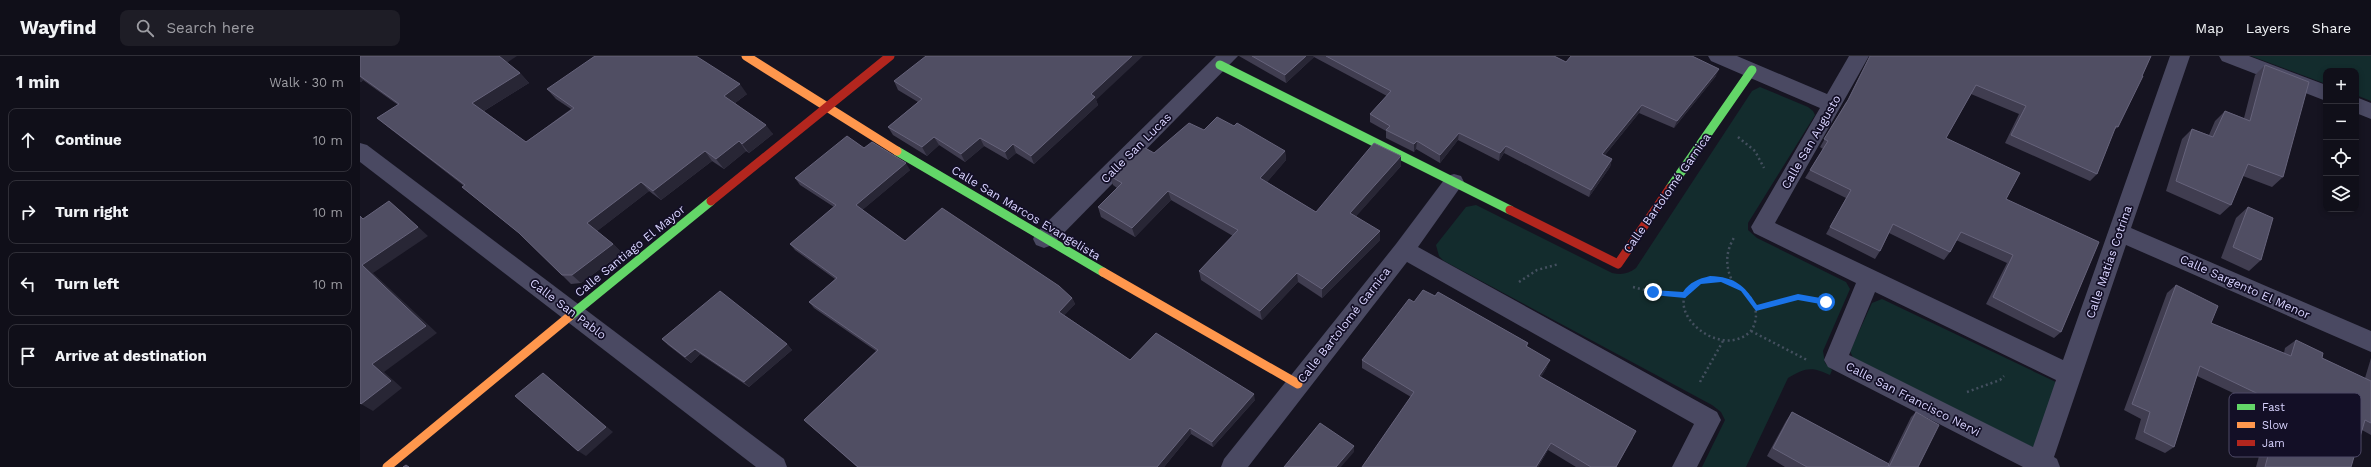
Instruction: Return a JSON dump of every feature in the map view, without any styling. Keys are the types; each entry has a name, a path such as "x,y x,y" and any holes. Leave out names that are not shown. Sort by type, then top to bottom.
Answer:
{"street":[{"name":"Calle San Marcos Evangelista","path":"746,56 826,108 1044,239 1298,384"},
{"name":"Calle Santiago El Mayor","path":"387,467 573,313 890,56"},
{"path":"1718,56 1833,105"},
{"name":"Calle San Augusto","path":"1859,56 1833,105 1762,226 1869,278"},
{"name":"Calle Matías Cotrina","path":"2042,466 2070,375 2180,56"},
{"path":"2229,56 2323,92"},
{"name":"Calle Bartolomé Garnica","path":"1224,60 1454,182 1618,264 1752,70"},
{"name":"Calle San Lucas","path":"1044,239 1224,60"},
{"path":"2359,106 2371,110"},
{"name":"Calle San Pablo","path":"360,151 775,467"},
{"name":"Calle Bartolomé Garnica","path":"1233,467 1404,250 1454,182"},
{"name":"Calle Sargento El Menor","path":"2119,232 2371,342"},
{"path":"1404,250 1709,420 1684,467"},
{"path":"1869,278 2070,375"},
{"name":"Calle San Francisco Nervi","path":"1869,278 1836,360 2042,466"}],"path":[{"path":"1734,135 1755,150 1765,172"},
{"path":"1734,283 1726,269 1727,256 1729,245 1739,232"},
{"path":"1517,284 1537,270 1566,264"},
{"path":"1722,279 1734,283 1744,289 1756,308 1756,320 1751,331 1744,337 1723,341 1711,338 1691,325 1683,305 1685,295 1690,287 1705,280 1722,279"},
{"path":"1627,285 1653,292 1685,295"},
{"path":"1756,308 1798,297 1812,298 1832,305"},
{"path":"1751,331 1813,363"},
{"path":"1698,385 1723,341"},
{"path":"1962,392 2000,380 2008,372"}],"green space":[{"path":"2251,56 2371,56 2371,101 2359,96 2359,68 2323,68 2323,83"},
{"path":"1760,87 1808,107 1815,115 1748,223 1748,230 1757,238 1846,282 1850,289 1823,351 1825,363 1832,370 1830,375 1818,370 1808,369 1788,378 1746,467 1702,467 1725,420 1721,412 1712,405 1444,261 1439,256 1436,245 1466,207 1476,205 1612,273 1628,273 1636,268 1752,91"},
{"path":"1882,299 2060,384 2043,445 2032,447 1854,360 1850,351 1872,303"}],"building":[{"path":"360,56 499,56 520,73 472,103 526,142 574,108 547,89 595,56 696,56 740,84 724,96 766,125 742,144 739,141 716,159 705,151 653,191 641,182 587,223 613,244 572,275 562,275 519,233 462,187 465,185 377,118 399,104 360,76"},
{"path":"926,56 1132,56 1091,94 1095,97 1031,156 1013,144 1005,152 980,138 961,154 934,137 922,147 888,127 922,99 894,81"},
{"path":"1252,56 1306,56 1285,75"},
{"path":"1326,56 1554,56 1566,62 1571,56 1692,56 1719,69 1677,121 1642,105 1602,154 1612,159 1591,190 1506,146 1500,153 1459,133 1440,155 1417,141 1414,144 1386,130 1390,126 1370,114 1391,91"},
{"path":"1870,56 2151,56 2118,127 2116,126 2097,174 2011,135 2026,106 1976,85 1946,138 2020,173 2006,199 2099,242 2061,332 1993,297 2013,255 1961,232 1950,252 1893,224 1880,251 1830,227 1851,190 1810,170 1828,141 1824,139 1848,100"},
{"path":"2265,65 2309,82 2283,177 2248,164 2231,205 2176,181 2192,129 2213,137 2225,111 2250,121"},
{"path":"1217,117 1234,126 1237,123 1285,151 1260,178 1316,212 1374,143 1401,156 1350,213 1380,231 1322,289 1297,273 1260,311 1199,271 1238,230 1168,191 1132,228 1098,207 1122,183 1110,176 1140,145 1154,153 1189,123 1204,130"},
{"path":"847,136 864,148 872,142 906,163 856,205 905,241 942,208 1059,286 1072,298 1059,312 1130,360 1156,333 1254,394 1212,442 1190,428 1157,467 858,467 804,420 878,350 809,302 837,278 790,244 836,205 795,178"},
{"path":"389,201 418,227 362,265 426,326 372,364 391,381 361,404 360,216 363,219"},
{"path":"2248,207 2273,218 2261,260 2233,247"},
{"path":"2176,285 2218,306 2211,323 2291,356 2296,340 2323,353 2322,358 2371,381 2371,423 2365,420 2361,433 2361,393 2256,393 2200,366 2174,447 2144,432 2150,412 2132,404"},
{"path":"1423,290 1435,296 1438,292 1528,343 1526,346 1550,360 1539,376 1636,431 1616,467 1591,467 1551,443 1536,467 1362,467 1414,392 1362,360 1409,299 1414,302"},
{"path":"720,291 787,344 744,382 695,349 685,357 662,339"},
{"path":"543,373 606,427 578,451 515,396"},
{"path":"1792,412 1889,464 1888,467 1807,467 1773,448"},
{"path":"1916,412 1939,425 1918,467 1889,467"},
{"path":"1320,423 1354,446 1336,467 1284,467"},
{"path":"2268,457 2354,457 2351,467 2265,467"}],"traffic: fast":[{"path":"1220,65 1510,210"},
{"path":"1670,188 1752,70"},
{"path":"897,151 1103,272"},
{"path":"570,316 711,201"}],"traffic: slow":[{"path":"746,56 897,151"},
{"path":"1103,272 1298,384"},
{"path":"387,467 570,316"}],"traffic: jam":[{"path":"711,201 890,56"},
{"path":"1510,210 1618,264 1670,188"}],"route":[{"path":"1653,292 1668,295 1685,295 1690,287 1699,281 1722,279 1734,283 1744,289 1756,308 1798,297 1812,298 1826,302"}]}
